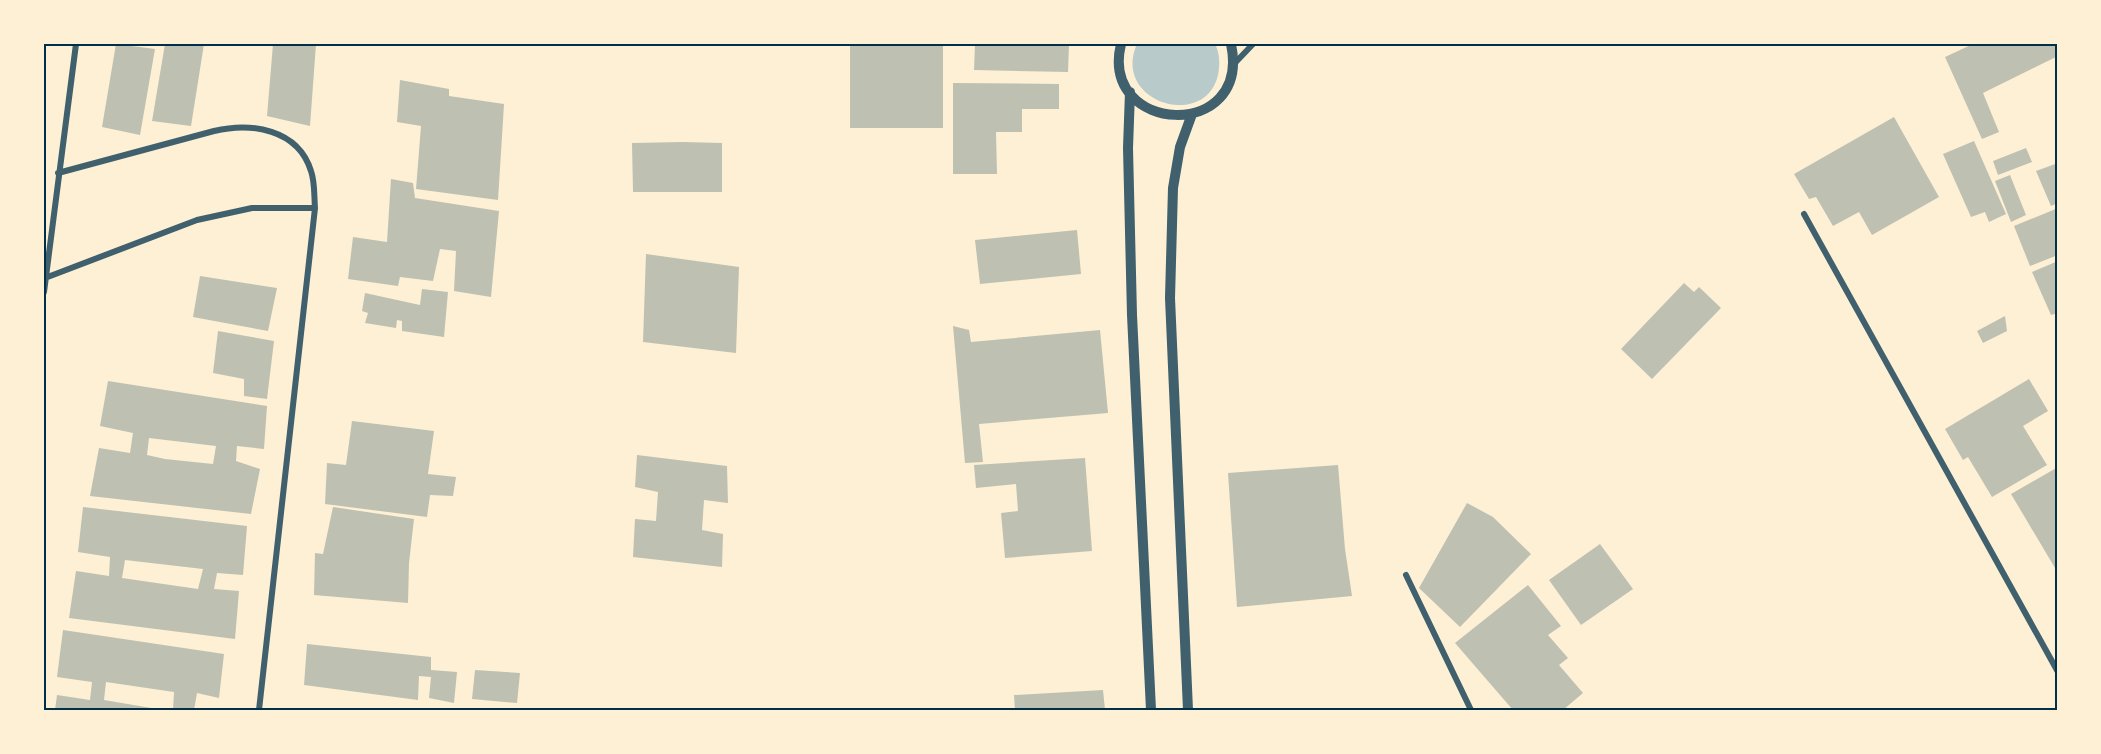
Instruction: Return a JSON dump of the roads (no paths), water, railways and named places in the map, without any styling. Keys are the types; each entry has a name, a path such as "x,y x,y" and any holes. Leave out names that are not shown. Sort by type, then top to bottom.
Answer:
{"street":[{"path":"44,292 76,44"},
{"path":"1121,44 1119,61 1122,78 1130,92 1142,104 1157,113 1174,116 1201,111 1217,100 1228,83 1233,65 1232,44"},
{"path":"1233,65 1253,44"},
{"path":"1130,92 1128,148 1132,315 1151,711"},
{"path":"1188,711 1170,298 1173,188 1180,147 1192,114"},
{"path":"58,173 223,128 250,126 280,135 295,144 303,153 312,173 315,208 259,711"},
{"path":"45,278 197,220 252,208 315,208"},
{"path":"1804,214 2058,672"},
{"path":"1406,575 1471,711"}]}
